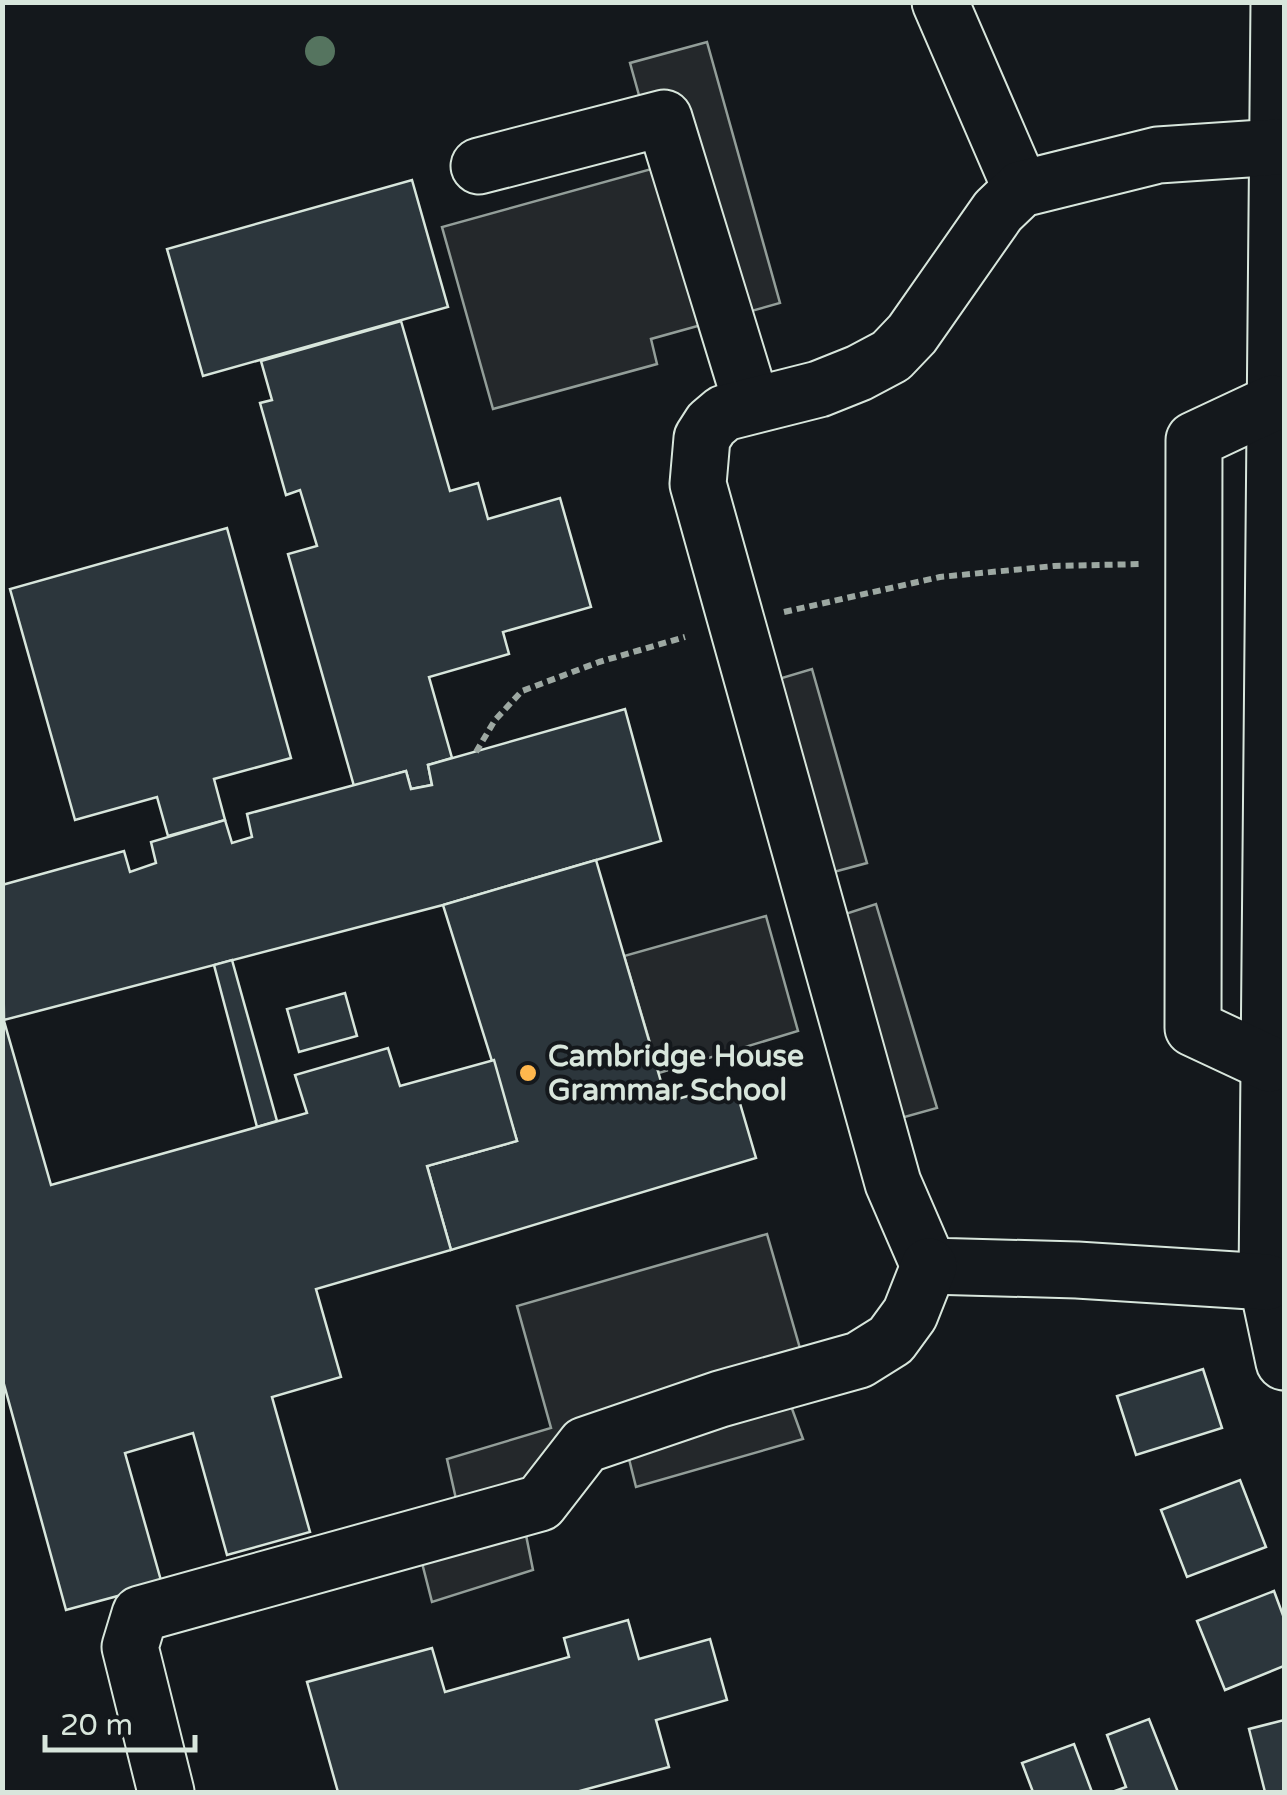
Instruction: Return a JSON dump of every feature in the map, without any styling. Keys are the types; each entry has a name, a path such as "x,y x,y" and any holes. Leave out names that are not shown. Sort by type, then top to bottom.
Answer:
{"street":[{"path":"940,2 1021,189"},
{"path":"1280,2 1268,1282 1284,1362"},
{"path":"478,166 664,118 752,405"},
{"path":"166,1792 130,1647 140,1614 540,1503 585,1445 720,1399 858,1360 891,1340 910,1314 928,1266 893,1183 735,623 698,484 702,438 724,413 818,388 859,374 891,356 912,334 998,211 1021,189 1158,155 1277,147"},
{"path":"1270,1064 1192,1028 1194,440 1274,403"},
{"path":"928,1266 1077,1270 1268,1282"}],"path":[{"path":"476,752 495,720 522,691 600,662 735,623 940,577 1054,566 1194,564"}],"shaded area":[{"path":"707,42 780,303 651,339 657,364 493,409 442,227 659,167 630,63"},
{"path":"812,669 867,863 830,873 775,680"},
{"path":"876,904 937,1108 901,1118 839,916"},
{"path":"766,916 798,1031 659,1073 624,956"},
{"path":"767,1234 812,1390 791,1406 803,1439 636,1487 626,1447 592,1461 526,1535 533,1570 432,1602 410,1516 456,1499 447,1459 551,1428 517,1306"}],"building":[{"path":"412,180 448,307 203,376 167,249"},
{"path":"401,321 450,491 478,483 488,519 560,498 591,607 503,632 509,654 429,677 452,758 428,765 432,785 411,789 406,771 354,786 288,554 317,546 300,490 286,495 260,403 272,400 261,361"},
{"path":"227,528 291,758 214,779 225,820 168,836 157,797 75,820 10,589"},
{"path":"625,709 661,841 443,905 4,1020 2,885 124,851 130,872 156,863 151,842 225,820 232,843 252,837 247,814 406,771 411,789 432,785 428,765"},
{"path":"596,860 667,1102 734,1083 756,1158 451,1250 427,1166 517,1141 443,905"},
{"path":"232,960 277,1121 257,1127 214,965"},
{"path":"345,993 357,1036 299,1052 287,1009"},
{"path":"2,1014 51,1185 307,1113 295,1075 388,1048 400,1086 494,1060 517,1141 427,1166 451,1250 316,1289 341,1377 272,1397 310,1532 227,1555 193,1433 125,1453 162,1584 66,1610 2,1377"},
{"path":"1203,1369 1222,1428 1136,1455 1117,1396"},
{"path":"1240,1480 1266,1547 1187,1577 1161,1510"},
{"path":"1274,1591 1284,1618 1284,1666 1225,1690 1197,1621"},
{"path":"628,1620 639,1659 710,1639 727,1700 656,1720 669,1767 576,1792 338,1792 307,1682 432,1648 445,1692 569,1657 564,1638"},
{"path":"1149,1719 1178,1792 1112,1792 1126,1787 1107,1735"},
{"path":"1284,1720 1284,1792 1265,1792 1249,1729"},
{"path":"1074,1744 1092,1792 1033,1792 1022,1763"}],"place":[{"name":"Cambridge House Grammar School","path":"528,1073"}]}
